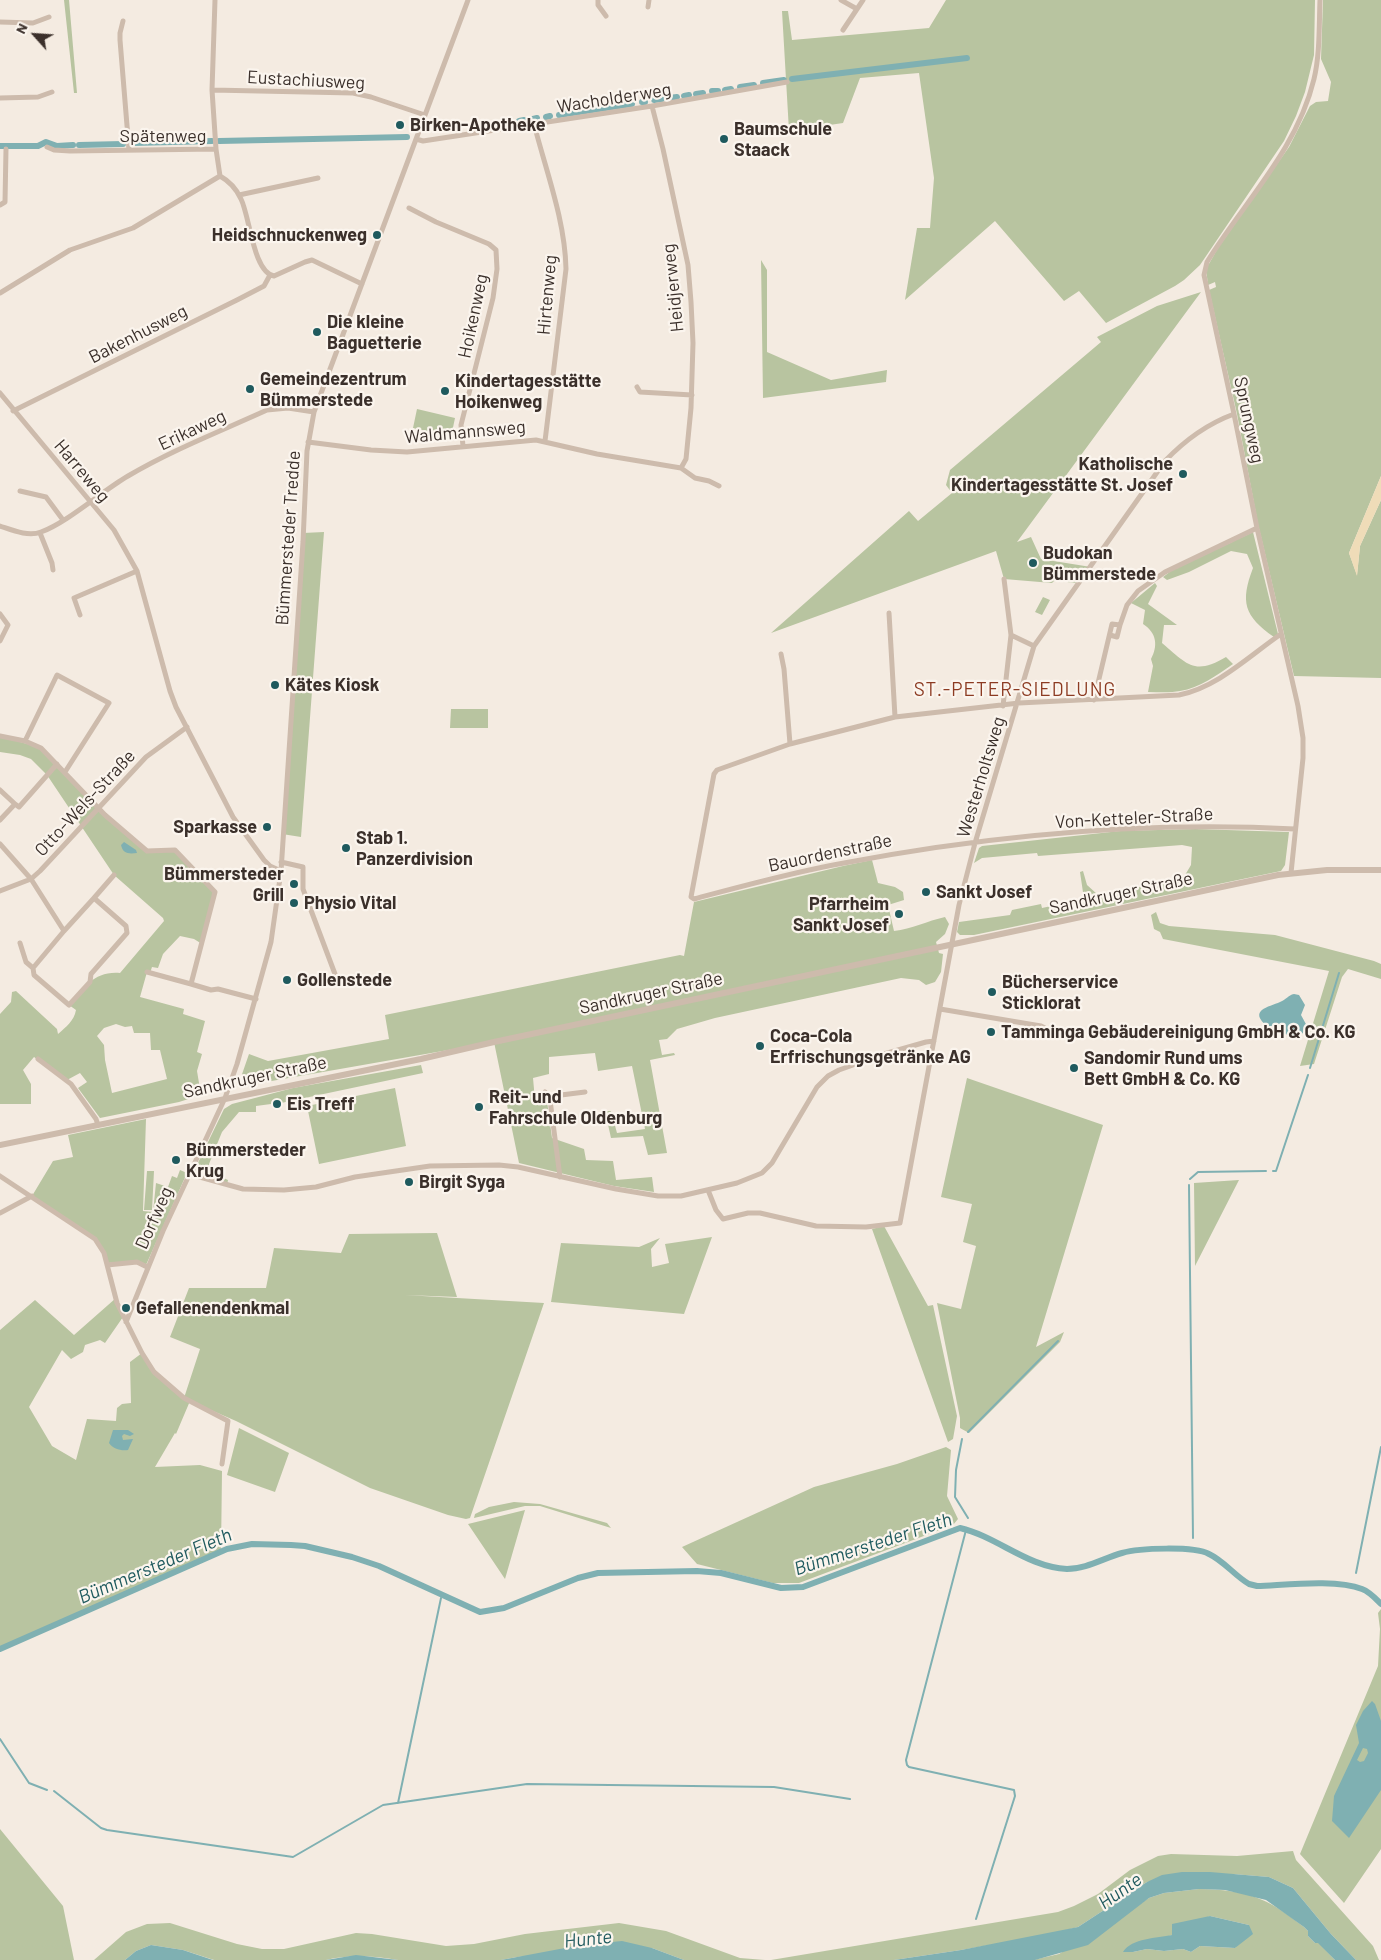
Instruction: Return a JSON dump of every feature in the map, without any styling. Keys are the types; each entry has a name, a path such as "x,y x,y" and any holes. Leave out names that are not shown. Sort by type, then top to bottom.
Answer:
{"street":[{"path":"216,0 212,90 216,149"},
{"name":"Bümmersteder Tredde","path":"225,1098 272,942 281,871 308,442 314,412 468,0"},
{"path":"598,0 598,4 606,16"},
{"path":"648,7 650,0"},
{"path":"841,0 857,10"},
{"path":"843,30 863,0"},
{"name":"Sprungweg","path":"1291,873 1304,738 1206,291 1204,268 1214,250 1269,173 1301,119 1310,94 1318,59 1320,0"},
{"path":"0,22 33,23 49,17"},
{"path":"123,21 120,40 129,150"},
{"name":"Wacholderweg","path":"416,139 424,141 652,106 787,82"},
{"name":"Eustachiusweg","path":"212,90 353,93 425,115"},
{"path":"0,98 38,97 52,92"},
{"name":"Heidjerweg","path":"652,106 688,265 693,343 692,395 686,459 681,468"},
{"name":"Hirtenweg","path":"534,124 563,231 566,252 566,269 545,441"},
{"name":"Spätenweg","path":"47,148 70,151 216,149 220,176"},
{"path":"0,205 5,202 6,149"},
{"path":"0,293 70,250 133,228 220,176 226,179 243,204 260,262 265,272 274,276 312,260 362,284"},
{"path":"238,194 318,178"},
{"name":"Hoikenweg","path":"409,208 436,222 489,244 496,250 497,268 493,298 461,425 463,446"},
{"name":"Bakenhusweg","path":"13,411 264,286 270,275"},
{"path":"636,387 640,392 692,395"},
{"name":"Harreweg","path":"0,393 13,411 114,530 137,572 170,692 186,727 233,816 264,860 270,866 281,871"},
{"name":"Erikaweg","path":"40,533 140,469 267,410 288,408 314,412"},
{"name":"Westerholtsweg","path":"708,1190 716,1210 723,1218 748,1213 760,1213 816,1226 866,1227 900,1223 959,905 975,843 1019,703 1034,646 1165,461 1180,446 1211,424 1234,414"},
{"name":"Waldmannsweg","path":"308,442 392,452 525,440 545,441 597,454 681,468 695,478 709,481 719,486"},
{"path":"20,491 46,497 63,520"},
{"path":"0,526 20,532 40,533 53,570"},
{"path":"1094,700 1112,624 1120,626 1127,606 1138,591 1166,572 1257,528"},
{"path":"80,615 74,598 137,572"},
{"path":"1003,706 1011,634 1004,579"},
{"path":"889,613 895,717"},
{"path":"0,614 8,625 0,641"},
{"path":"1011,634 1034,646"},
{"path":"781,654 790,744 895,717 1019,703 1179,695 1195,692 1209,685 1281,634"},
{"path":"25,741 57,675 109,703 65,772"},
{"name":"Otto-Wels-Straße","path":"0,891 30,879 40,871 146,758 186,727"},
{"path":"0,736 25,741 41,748 98,809 147,851 175,850 215,892 191,984"},
{"name":"Bauordenstraße","path":"790,744 717,770 714,774 692,899 772,878 843,863 975,843"},
{"path":"0,790 19,808 57,764"},
{"path":"0,820 14,804"},
{"name":"Von-Ketteler-Straße","path":"975,843 1118,829 1188,827 1295,829"},
{"path":"0,844 30,879 64,931"},
{"path":"281,862 303,867 303,889 338,982"},
{"name":"Sandkruger Straße","path":"0,1145 421,1059 1291,873 1381,870"},
{"path":"33,968 114,875"},
{"path":"20,943 26,962 33,968 34,975 69,1005 90,982 91,974 127,933 126,926 94,898"},
{"path":"147,972 211,990 218,989 256,999"},
{"path":"940,1009 1040,1026 1061,1036"},
{"path":"190,1174 243,1189 284,1190 316,1187 355,1177 430,1166 508,1166 658,1196 681,1196 753,1177 768,1167 779,1153 817,1087 828,1076 839,1070 884,1054 934,1041"},
{"path":"38,1059 71,1084 96,1119 98,1125"},
{"path":"545,1092 551,1097 560,1177"},
{"path":"551,1097 585,1092"},
{"name":"Dorfweg","path":"126,1322 147,1267 225,1098"},
{"path":"0,1176 95,1239 104,1253 117,1302 148,1363 164,1382 184,1398 228,1421 222,1464"},
{"path":"0,1214 32,1196"},
{"name":"Dorfweg","path":"107,1265 137,1262 147,1267"}],"green space":[{"path":"64,0 69,0 77,93 74,93"},
{"path":"946,0 1315,0 1314,55 1305,92 1284,141 1200,265 1175,286 1106,323 1079,291 1064,301 995,221 905,300 917,228 930,228 934,178 919,73 860,78 843,123 789,131 782,11 788,11 792,40 929,28"},
{"path":"1323,0 1381,0 1381,476 1349,553 1357,575 1360,546 1381,500 1381,678 1294,676 1258,524 1237,414 1209,290 1216,287 1215,282 1208,285 1206,269 1218,248 1289,147 1310,106 1316,102 1328,101 1331,82 1321,59"},
{"path":"761,260 767,270 767,352 831,380 887,370 886,382 763,398"},
{"path":"1201,292 1017,542 1031,537 1041,559 1091,567 1079,583 1004,579 996,551 771,633 909,511 918,521 952,493 946,485 950,470 1101,342 1097,337 1157,306"},
{"path":"417,409 455,418 451,437 413,428"},
{"path":"324,532 301,837 282,834 303,533"},
{"path":"1253,532 1278,634 1274,637 1256,622 1247,607 1247,590 1253,568 1247,554 1231,551 1189,572 1167,580 1163,577 1171,571"},
{"path":"1155,583 1157,586 1148,604 1177,625 1164,625 1162,643 1191,665 1206,666 1226,657 1233,664 1194,687 1172,692 1148,692 1155,640 1151,631 1143,624 1145,610 1131,603"},
{"path":"1043,597 1050,600 1042,615 1035,612"},
{"path":"451,709 488,709 488,728 450,728"},
{"path":"0,736 41,748 82,792 147,851 175,850 215,892 202,944 194,939 180,936 163,954 158,968 152,967 150,973 147,972 140,997 184,1009 183,1014 205,1021 197,1052 202,1054 197,1071 201,1095 179,1102 100,1118 78,1088 87,1082 80,1073 67,1080 34,1057 23,1070 31,1084 31,1104 0,1104 0,1014 11,1002 12,992 16,991 57,1029 58,1034 69,1024 73,1017 76,1010 69,1005 85,986 103,975 120,973 164,921 163,918 114,875 47,775 31,759 0,752","holes":["116,1024 125,1027 132,1026 134,1033 150,1033 151,1050 160,1050 167,1079 112,1093 104,1045 97,1036 104,1028"]},
{"path":"1195,829 1289,832 1285,865 1281,871 974,935 960,935 957,932 959,922 1010,915 1012,910 1041,904 1042,908 1084,899 1080,872 1083,871 1087,885 1097,894 1182,880 1191,865 1192,847 1182,845 1038,856 1037,853 982,858 974,863 979,848 982,846 1120,831"},
{"path":"872,860 878,883 895,887 903,892 904,900 888,905 894,931 907,929 945,917 949,924 945,934 936,942 939,953 943,954 941,972 935,982 926,985 919,980 901,978 715,1018 677,1029 667,1039 659,1040 662,1055 674,1053 675,1055 650,1060 667,1153 648,1155 643,1136 611,1138 605,1111 611,1111 617,1133 645,1129 632,1066 598,1071 595,1053 549,1057 549,1074 533,1078 535,1100 547,1101 552,1138 584,1149 586,1160 613,1161 616,1180 652,1177 654,1192 614,1186 519,1163 494,1042 243,1086 240,1080 249,1054 268,1061 389,1039 385,1015 680,955 684,956 694,902"},
{"path":"1156,912 1160,923 1169,926 1275,935 1374,961 1381,964 1381,979 1348,969 1342,977 1314,1064 1300,1066 1329,971 1163,939 1160,932 1154,929 1151,915"},
{"path":"421,1065 423,1073 281,1103 281,1099 272,1100 271,1104 256,1106 256,1112 239,1112 222,1132 209,1164 209,1167 217,1172 217,1175 228,1180 227,1185 194,1171 224,1109 232,1104 293,1088"},
{"path":"967,1078 1103,1125 1036,1347 1064,1332 1060,1342 969,1433 960,1428 960,1418 937,1303 961,1309 976,1246 963,1242 972,1204 941,1197"},
{"path":"395,1088 406,1146 319,1164 307,1106"},
{"path":"146,1119 143,1211 153,1212 156,1183 168,1187 172,1176 177,1178 180,1170 187,1173 146,1265 137,1261 108,1263 95,1239 32,1196 53,1161 73,1157 68,1135"},
{"path":"147,1171 154,1171 152,1210 144,1210"},
{"path":"1239,1180 1195,1266 1194,1183"},
{"path":"884,1226 928,1306 933,1305 957,1416 953,1439 948,1442 872,1229"},
{"path":"437,1233 457,1297 405,1295 544,1303 470,1518 466,1519 448,1515 370,1488 236,1421 190,1401 176,1434 155,1467 200,1465 222,1471 221,1552 0,1649 0,1330 35,1300 74,1335 116,1298 123,1317 105,1343 100,1340 85,1345 83,1352 71,1359 62,1350 29,1407 52,1446 76,1460 87,1419 116,1421 117,1408 122,1404 131,1403 130,1362 142,1353 148,1363 184,1398 200,1349 170,1337 189,1288 266,1288 274,1248 341,1253 349,1234"},
{"path":"712,1237 684,1314 551,1302 561,1243 639,1247 660,1238 651,1249 652,1267 669,1263 665,1244"},
{"path":"239,1428 289,1453 275,1492 227,1475"},
{"path":"946,1447 951,1450 947,1496 958,1519 953,1525 799,1583 773,1583 697,1564 682,1547 814,1487 897,1464"},
{"path":"514,1502 540,1504 607,1523 611,1528 540,1506 525,1506 474,1518 475,1514 489,1507"},
{"path":"525,1510 505,1579 468,1524"},
{"path":"1381,1609 1381,1849 1344,1903 1300,1854 1378,1666 1380,1629 1378,1613"},
{"path":"0,1829 63,1906 74,1960 0,1960"},
{"path":"1293,1851 1296,1860 1373,1946 1379,1960 1356,1960 1331,1934 1293,1888 1269,1877 1233,1874 1147,1882 1078,1927 1047,1935 894,1960 771,1960 1058,1912 1098,1894 1130,1870 1158,1856 1171,1854 1237,1856"},
{"path":"1199,1889 1231,1891 1256,1897 1291,1917 1304,1927 1308,1931 1308,1936 1315,1943 1318,1942 1335,1960 1033,1960 1059,1954 1149,1898 1164,1893","holes":["1210,1916 1249,1925 1235,1948 1200,1946 1191,1952 1183,1949 1164,1951 1147,1949 1124,1952 1172,1935"]},
{"path":"170,1923 237,1944 262,1949 284,1949 356,1933 446,1946 474,1944 525,1934 619,1923 666,1931 740,1958 765,1960 684,1960 652,1948 517,1957 501,1960 398,1960 362,1956 326,1960 214,1960 183,1950 151,1945 136,1951 125,1960 94,1960 126,1932 147,1924"}],"sand":[{"path":"1381,476 1381,500 1360,546 1357,576 1349,553"}],"water":[{"path":"124,842 136,850 137,853 125,852 121,845"},
{"path":"1294,994 1299,995 1305,1005 1301,1015 1307,1026 1303,1033 1295,1037 1285,1034 1282,1026 1277,1024 1268,1027 1259,1017 1262,1010"},
{"path":"113,1430 128,1430 134,1434 130,1436 124,1434 122,1436 123,1440 133,1439 128,1450 117,1449 109,1443"},
{"path":"1372,1701 1375,1704 1381,1721 1381,1790 1349,1838 1332,1821 1334,1796 1359,1743 1356,1725 1363,1711","holes":["1363,1748 1367,1749 1368,1753 1364,1761 1360,1762 1357,1760"]},
{"path":"1182,1872 1210,1872 1269,1877 1293,1888 1331,1934 1356,1960 1335,1960 1308,1936 1308,1931 1304,1927 1266,1900 1225,1890 1199,1889 1164,1893 1149,1898 1088,1945 1035,1960 894,1960 961,1950 1078,1927 1147,1882 1162,1875"},
{"path":"1210,1916 1249,1925 1253,1934 1235,1948 1200,1946 1191,1952 1183,1949 1164,1951 1147,1949 1123,1952 1127,1947 1139,1941 1172,1935 1172,1924"},
{"path":"622,1941 652,1948 684,1960 501,1960 581,1945"},
{"path":"151,1945 183,1950 213,1960 125,1960 136,1951"},
{"path":"356,1955 398,1960 326,1960"}],"waterway":[{"path":"792,79 967,58"},
{"path":"763,83 784,80"},
{"path":"740,87 754,85"},
{"path":"725,90 731,89"},
{"path":"712,91 718,91"},
{"path":"696,94 703,93"},
{"path":"684,96 689,95"},
{"path":"669,98 677,97"},
{"path":"654,100 662,99"},
{"path":"559,115 632,104"},
{"path":"546,117 550,116"},
{"path":"533,119 537,118"},
{"path":"519,121 524,120"},
{"path":"502,124 509,123"},
{"path":"219,141 407,137"},
{"path":"133,143 212,141"},
{"path":"0,146 38,146 46,142 57,146 73,145"},
{"path":"79,145 123,144"},
{"path":"1310,1068 1339,973"},
{"path":"1273,1171 1276,1171 1308,1075"},
{"path":"1190,1179 1198,1172 1266,1171"},
{"path":"1189,1185 1193,1538"},
{"path":"968,1432 1058,1341"},
{"path":"962,1439 956,1470 955,1497 968,1518"},
{"path":"1356,1573 1381,1447"},
{"name":"Bümmersteder Fleth","path":"0,1649 227,1549 252,1544 305,1546 352,1557 379,1566 480,1612 504,1608 578,1578 598,1573 697,1571 721,1573 781,1588 803,1587 960,1528 974,1532 1026,1558 1052,1567 1074,1569 1130,1551 1166,1549 1202,1551 1225,1564 1249,1584 1257,1586 1339,1584 1362,1589 1381,1604"},
{"path":"966,1530 906,1760 909,1767 1014,1790 1015,1796 976,1919"},
{"path":"398,1803 441,1598"},
{"path":"0,1739 29,1783 47,1790"},
{"path":"54,1791 101,1828 107,1830 293,1857 383,1805 527,1784 774,1787 850,1799"}],"place":[{"name":"Birken-Apotheke","path":"400,125"},
{"name":"Baumschule Staack","path":"724,139"},
{"name":"Heidschnuckenweg","path":"377,235"},
{"name":"Die kleine Baguetterie","path":"317,332"},
{"name":"Gemeindezentrum Bümmerstede","path":"250,389"},
{"name":"Kindertagesstätte Hoikenweg","path":"445,391"},
{"name":"Katholische Kindertagesstätte St. Josef","path":"1183,474"},
{"name":"Budokan Bümmerstede","path":"1033,563"},
{"name":"Kätes Kiosk","path":"275,685"},
{"name":"Sparkasse","path":"267,827"},
{"name":"Stab 1. Panzerdivision","path":"346,848"},
{"name":"Bümmersteder Grill","path":"294,884"},
{"name":"Sankt Josef","path":"926,892"},
{"name":"Physio Vital","path":"294,903"},
{"name":"Pfarrheim Sankt Josef","path":"899,914"},
{"name":"Gollenstede","path":"287,980"},
{"name":"Bücherservice Sticklorat","path":"992,992"},
{"name":"Tamminga Gebäudereinigung GmbH & Co. KG","path":"991,1032"},
{"name":"Coca-Cola Erfrischungsgetränke AG","path":"760,1046"},
{"name":"Sandomir Rund ums Bett GmbH & Co. KG","path":"1074,1068"},
{"name":"Eis Treff","path":"277,1104"},
{"name":"Reit- und Fahrschule Oldenburg","path":"479,1107"},
{"name":"Bümmersteder Krug","path":"176,1160"},
{"name":"Birgit Syga","path":"409,1182"},
{"name":"Gefallenendenkmal","path":"126,1308"}],"district":[{"name":"ST.-PETER-SIEDLUNG","path":"1015,690"}],"water label":[{"name":"Hunte","path":"1120,1891"},
{"name":"Hunte","path":"588,1939"}]}
